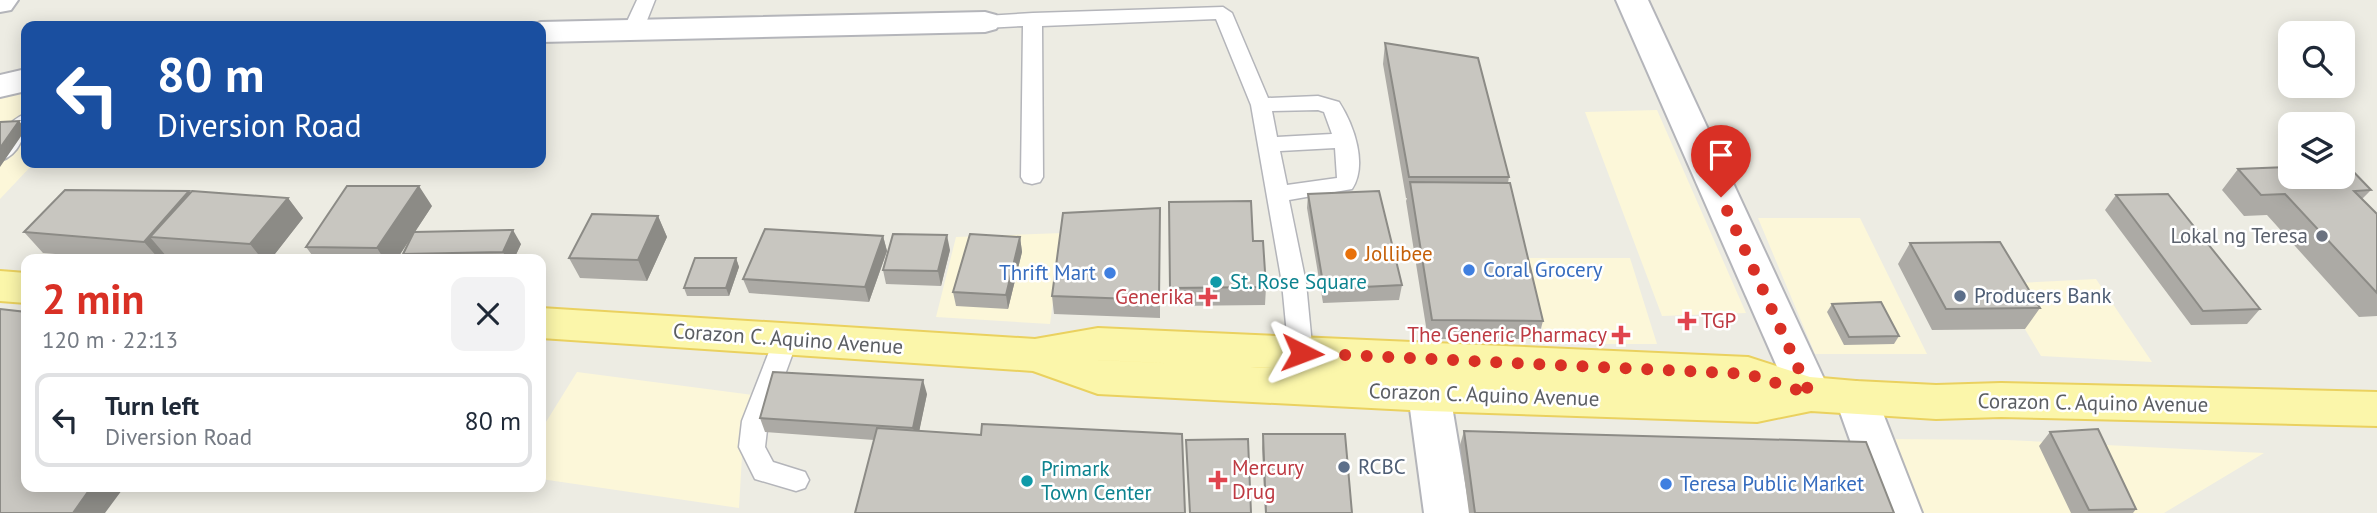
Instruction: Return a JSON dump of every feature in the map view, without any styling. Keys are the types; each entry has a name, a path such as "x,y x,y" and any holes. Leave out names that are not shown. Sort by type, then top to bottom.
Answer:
{"main road":[{"path":"0,286 21,288"},
{"name":"Corazon C. Aquino Avenue","path":"546,323 1035,355 1098,377 1303,371 1748,374 1810,394 1856,398 1936,402 2015,401 2377,409"},
{"name":"Corazon C. Aquino Avenue","path":"1303,371 1429,394 1757,405 1810,394"}],"street":[{"path":"1632,0 1810,394"},
{"path":"546,31 640,14 985,22"},
{"path":"0,86 21,81"},
{"path":"1429,394 1447,513"},
{"path":"1856,398 1899,513"}],"lane":[{"path":"985,22 1223,13 1261,105 1294,284 1303,371"},
{"path":"1032,177 1033,19"},
{"path":"1261,105 1318,103 1332,107 1341,124 1349,170 1344,184 1278,194"},
{"path":"0,154 21,127"},
{"path":"1268,144 1343,141"},
{"path":"786,339 755,421 752,447 764,471 796,480"}],"shaded area":[{"path":"21,89 21,168 29,168 0,199 0,93"},
{"path":"1657,110 1746,313 1662,316 1585,112"},
{"path":"1758,218 1860,218 1927,354 1815,354"},
{"path":"1062,233 1050,324 936,317 956,237"},
{"path":"1525,258 1630,258 1657,344 1546,344"},
{"path":"2096,279 2152,362 2041,356 1998,284"},
{"path":"577,372 753,395 743,438 739,508 546,480 546,422"},
{"path":"1886,439 2007,440 2264,453 2164,513 1918,513"}],"building":[{"path":"1385,43 1478,58 1509,177 1409,177"},
{"path":"19,121 0,148 0,122"},
{"path":"2278,167 2278,189 2355,189 2355,173 2371,190 2354,191 2377,214 2377,293 2285,194 2261,195 2238,169"},
{"name":"Coral Grocery","path":"1410,182 1510,183 1543,321 1432,320"},
{"path":"347,186 419,186 377,248 306,247"},
{"path":"65,190 189,191 144,242 24,232"},
{"path":"192,191 288,198 250,244 150,237"},
{"name":"Jollibee","path":"1379,191 1402,285 1324,289 1308,194"},
{"path":"2168,194 2260,309 2203,311 2116,195"},
{"name":"St. Rose Square","path":"1251,201 1253,241 1263,241 1266,287 1170,288 1169,202"},
{"name":"Thrift Mart","path":"1160,208 1159,300 1052,296 1063,213"},
{"path":"592,214 658,216 638,260 569,258"},
{"path":"765,229 883,236 865,287 743,279"},
{"path":"513,230 503,252 403,254 414,232"},
{"path":"893,234 947,235 938,271 883,270"},
{"path":"970,234 1020,237 1006,295 953,292"},
{"path":"2000,242 2040,308 1946,309 1910,243"},
{"path":"695,258 736,258 726,288 684,288"},
{"path":"1881,302 1899,336 1849,337 1832,304"},
{"path":"0,309 21,311 21,492 88,492 73,513 0,513"},
{"path":"773,372 923,380 913,428 760,418"},
{"name":"Primark Town Center","path":"982,424 1182,434 1185,513 855,513 877,428 981,435"},
{"path":"2098,429 2136,509 2089,510 2050,432"},
{"name":"Teresa Public Market","path":"1464,431 1866,442 1894,513 1475,513"},
{"path":"1263,434 1345,434 1352,513 1266,513"},
{"name":"Mercury Drug","path":"1248,439 1251,513 1190,513 1186,440"}],"place":[{"name":"Lokal ng Teresa","path":"2322,236"},
{"name":"Jollibee","path":"1351,254"},
{"name":"Coral Grocery","path":"1469,270"},
{"name":"Thrift Mart","path":"1110,273"},
{"name":"St. Rose Square","path":"1216,282"},
{"name":"Producers Bank","path":"1960,296"},
{"name":"Generika","path":"1208,297"},
{"name":"TGP","path":"1687,321"},
{"name":"The Generic Pharmacy","path":"1621,335"},
{"name":"RCBC","path":"1344,467"},
{"name":"Mercury Drug","path":"1218,480"},
{"name":"Primark Town Center","path":"1027,481"},
{"name":"Teresa Public Market","path":"1666,484"}],"route":[{"path":"1302,353 1748,374 1810,394 1721,197"}]}
